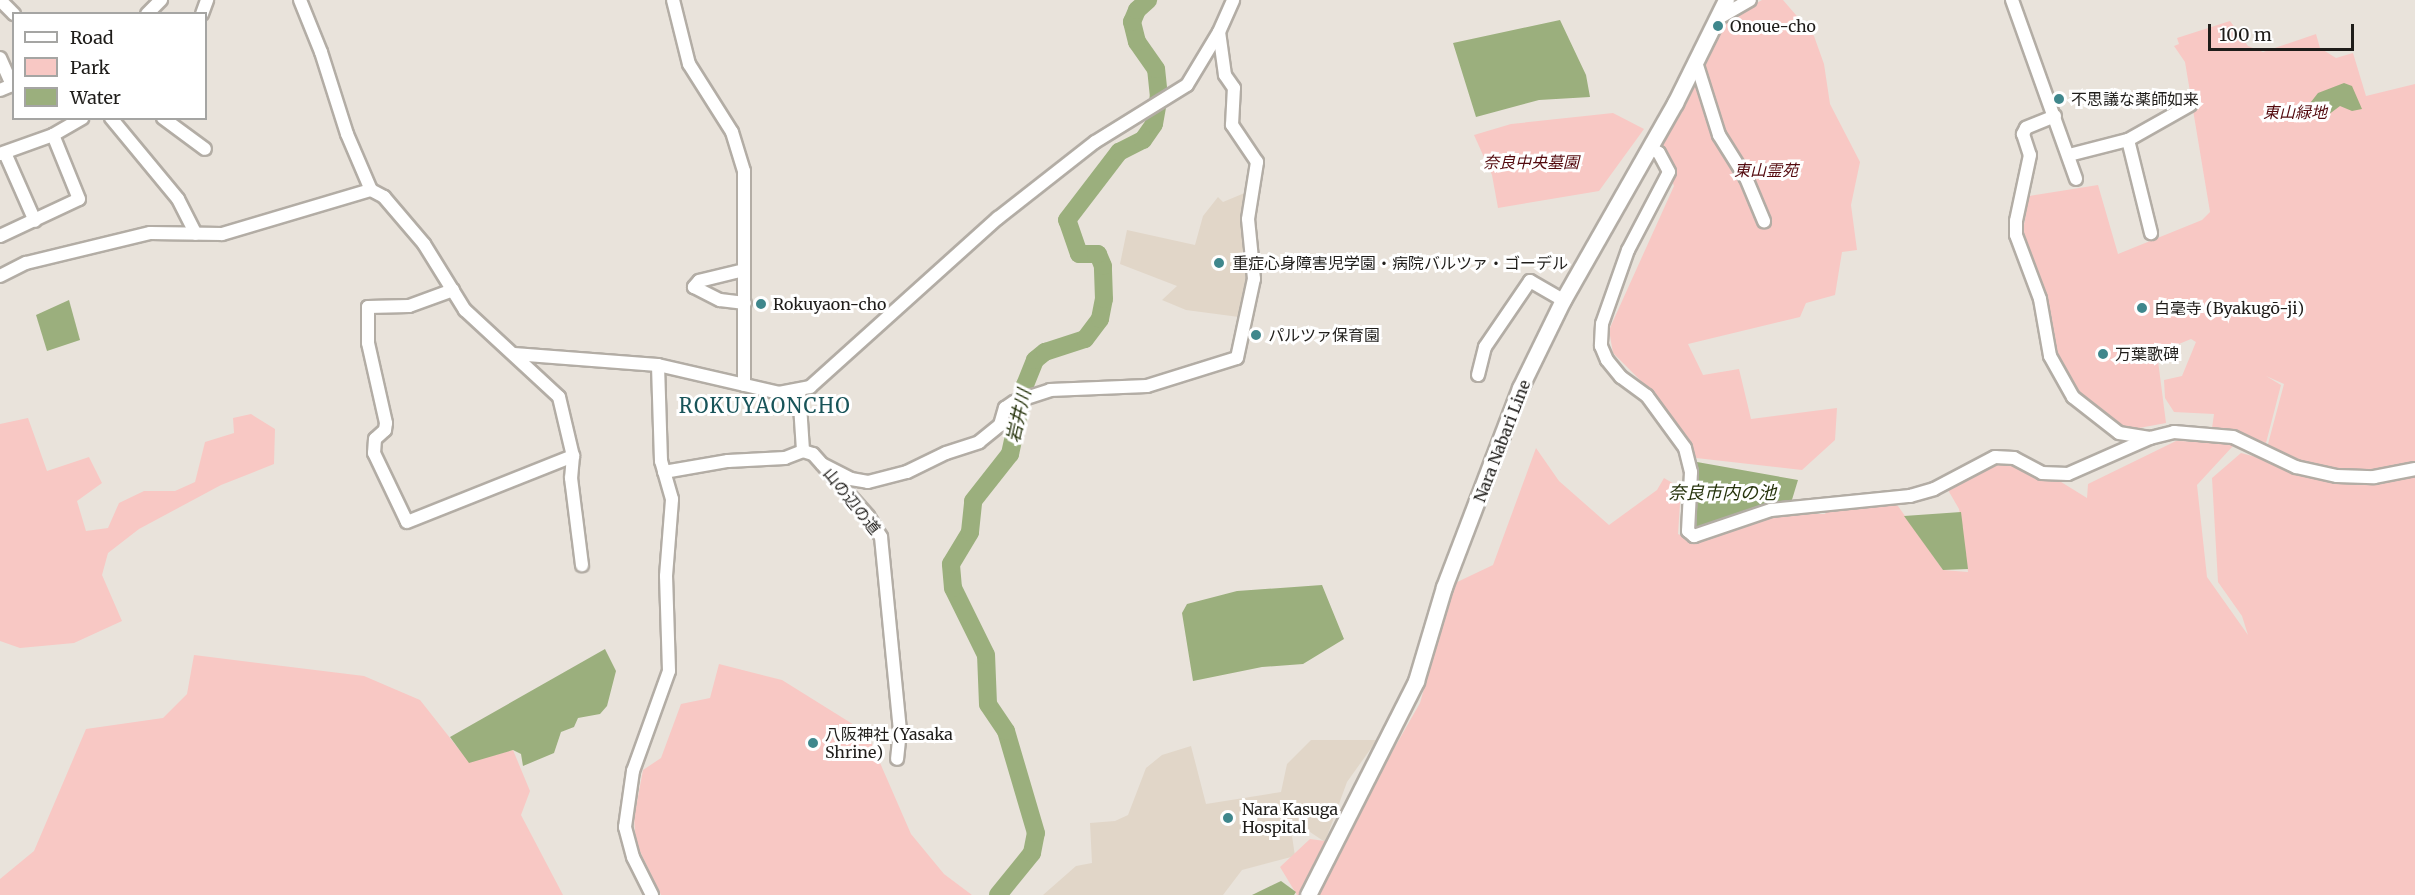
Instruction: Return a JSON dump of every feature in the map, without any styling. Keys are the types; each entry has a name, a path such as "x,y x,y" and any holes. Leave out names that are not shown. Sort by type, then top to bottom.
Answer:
{"main road":[{"name":"Nara Nabari Line","path":"1308,895 1416,681 1444,587 1520,388 1563,300 1651,148 1726,0"}],"street":[{"path":"149,12 161,0"},
{"path":"300,0 347,134 371,190"},
{"path":"673,0 689,64 732,132 744,171 744,385"},
{"path":"514,354 658,365 779,393 810,387 998,218 1095,142 1187,85 1219,32 1233,0"},
{"path":"1717,19 1750,0"},
{"path":"2012,0 2069,154 2076,179"},
{"name":"山の辺の道","path":"822,464 851,479 868,483 908,472 946,453 980,442 1000,425 1005,408 1014,402 1050,390 1147,386 1237,358 1254,279 1248,219 1257,162 1232,125 1234,88 1225,75 1219,32"},
{"path":"0,58 12,85 0,90"},
{"path":"1696,62 1719,135 1746,178 1764,221"},
{"path":"2069,154 2128,140 2190,105"},
{"path":"2055,116 2026,128 2023,134 2030,155 2016,221 2016,235 2040,299 2049,356 2073,397 2119,433 2150,438"},
{"path":"35,221 3,153 53,135 79,120"},
{"path":"113,120 178,199 196,234"},
{"path":"167,120 205,149"},
{"path":"0,236 79,199 53,135"},
{"path":"2128,140 2151,233"},
{"path":"1651,148 1659,153 1669,172 1628,250 1602,324 1601,346 1614,369 1647,396 1684,448 1691,472 1688,531 1694,536 1771,510 1910,496 1934,489 1995,457 2014,458 2042,473 2068,474 2150,438 2174,432 2233,437 2296,467 2337,476 2374,477 2415,468"},
{"path":"0,276 26,263 150,233 222,234 371,190 384,196 424,244 465,309 559,397 573,456 571,478 582,565"},
{"path":"744,270 699,281 693,287 720,300 745,303"},
{"path":"1478,375 1485,347 1530,281 1563,300"},
{"path":"453,290 409,306 368,307 368,343 386,423 385,430 375,439 374,453 407,522 573,456"},
{"path":"652,895 633,857 625,827 633,771 669,670 666,576 672,499 664,472 658,365"},
{"path":"799,390 803,452"},
{"path":"664,472 728,461 785,458 803,452 813,454 822,464"},
{"name":"山の辺の道","path":"822,464 881,537 900,731 897,759"}],"shaded area":[{"path":"1247,192 1251,277 1239,317 1186,310 1162,300 1177,286 1120,264 1127,230 1195,245 1203,216 1218,197 1223,202"},
{"name":"Nara Kasuga Hospital","path":"1311,740 1377,740 1347,782 1325,842 1307,830 1292,836 1295,856 1242,870 1223,895 1043,895 1076,866 1092,863 1090,823 1115,821 1128,815 1146,768 1162,755 1191,746 1206,804 1281,792 1287,764"}],"green space":[{"name":"東山霊苑","path":"1762,0 1783,0 1814,36 1824,64 1830,104 1860,162 1851,205 1857,250 1842,252 1835,295 1806,303 1800,317 1688,344 1703,375 1739,369 1751,419 1837,408 1835,440 1802,470 1696,458 1691,442 1660,400 1613,353 1609,330 1674,186 1658,142 1692,87 1722,22"},
{"name":"東山緑地","path":"2230,21 2248,46 2263,52 2316,34 2320,48 2336,58 2353,53 2366,96 2415,84 2415,895 1297,895 1280,867 1310,839 1340,843 1420,703 1453,584 1493,565 1536,448 1559,481 1609,525 1657,490 1664,478 1681,488 1678,534 1698,543 1760,520 1788,514 1825,514 1835,498 1859,495 1898,506 1943,570 1968,572 1959,509 1948,490 1990,467 2024,459 2087,498 2088,484 2176,441 2210,442 2214,414 2174,412 2165,398 2164,380 2182,376 2196,342 2191,339 2157,353 2166,423 2123,431 2085,402 2059,363 2022,236 2029,196 2098,185 2118,254 2202,220 2210,212 2185,62 2174,46 2179,44 2177,38","holes":["2266,376 2284,384 2268,444 2260,458 2241,453 2212,478 2218,582 2242,616 2248,635 2207,577 2197,485 2244,434 2266,443 2281,385"]},
{"name":"奈良中央墓園","path":"1613,113 1644,129 1599,191 1498,208 1492,175 1474,135 1511,124"},
{"path":"251,414 275,429 274,464 221,485 139,529 108,553 102,575 122,621 74,643 20,648 0,641 0,424 28,418 47,471 89,457 102,483 77,501 86,531 108,528 119,503 144,491 175,491 195,482 205,442 234,433 233,418"},
{"path":"194,655 364,676 420,700 469,762 513,750 530,791 521,815 563,895 0,895 0,879 34,851 86,729 163,718 187,694"},
{"path":"719,664 782,680 867,733 911,834 944,874 972,895 661,895 636,843 634,818 643,770 661,758 681,704 710,698"}],"water":[{"path":"1560,20 1586,75 1590,97 1539,100 1476,117 1453,43"},
{"path":"2344,83 2352,86 2362,109 2352,111 2340,106 2328,115 2308,116 2307,107 2318,93"},
{"path":"69,300 80,340 47,351 36,315"},
{"name":"奈良市内の池","path":"1697,462 1798,480 1791,503 1765,506 1698,532 1694,529"},
{"path":"1961,512 1968,569 1943,570 1904,516"},
{"path":"1322,585 1344,639 1303,664 1262,667 1193,681 1182,613 1187,604 1237,591"},
{"path":"605,649 616,671 607,706 600,714 578,718 574,727 561,732 554,753 523,766 521,754 513,750 469,763 450,737"},
{"path":"1281,881 1296,892 1294,895 1252,895"}],"waterway":[{"name":"岩井川","path":"998,895 1032,853 1036,833 1006,731 988,704 986,655 953,588 951,564 970,532 973,501 1010,454 1025,385 1035,360 1045,352 1085,339 1100,319 1104,299 1103,266 1098,254 1079,254 1067,220 1119,152 1143,140 1154,124 1159,97 1156,69 1137,42 1132,22 1137,10 1148,0"}],"place":[{"name":"Onoue-cho","path":"1718,26"},
{"name":"不思議な薬師如来","path":"2059,99"},
{"name":"重症心身障害児学園・病院バルツァ・ゴーデル","path":"1219,263"},
{"name":"Rokuyaon-cho","path":"761,304"},
{"name":"白毫寺 (Byakugō-ji)","path":"2142,308"},
{"name":"パルツァ保育園","path":"1256,335"},
{"name":"万葉歌碑","path":"2103,354"},
{"name":"八阪神社 (Yasaka Shrine)","path":"813,743"},
{"name":"Nara Kasuga Hospital","path":"1228,818"}],"district":[{"name":"ROKUYAONCHO","path":"765,405"}]}
